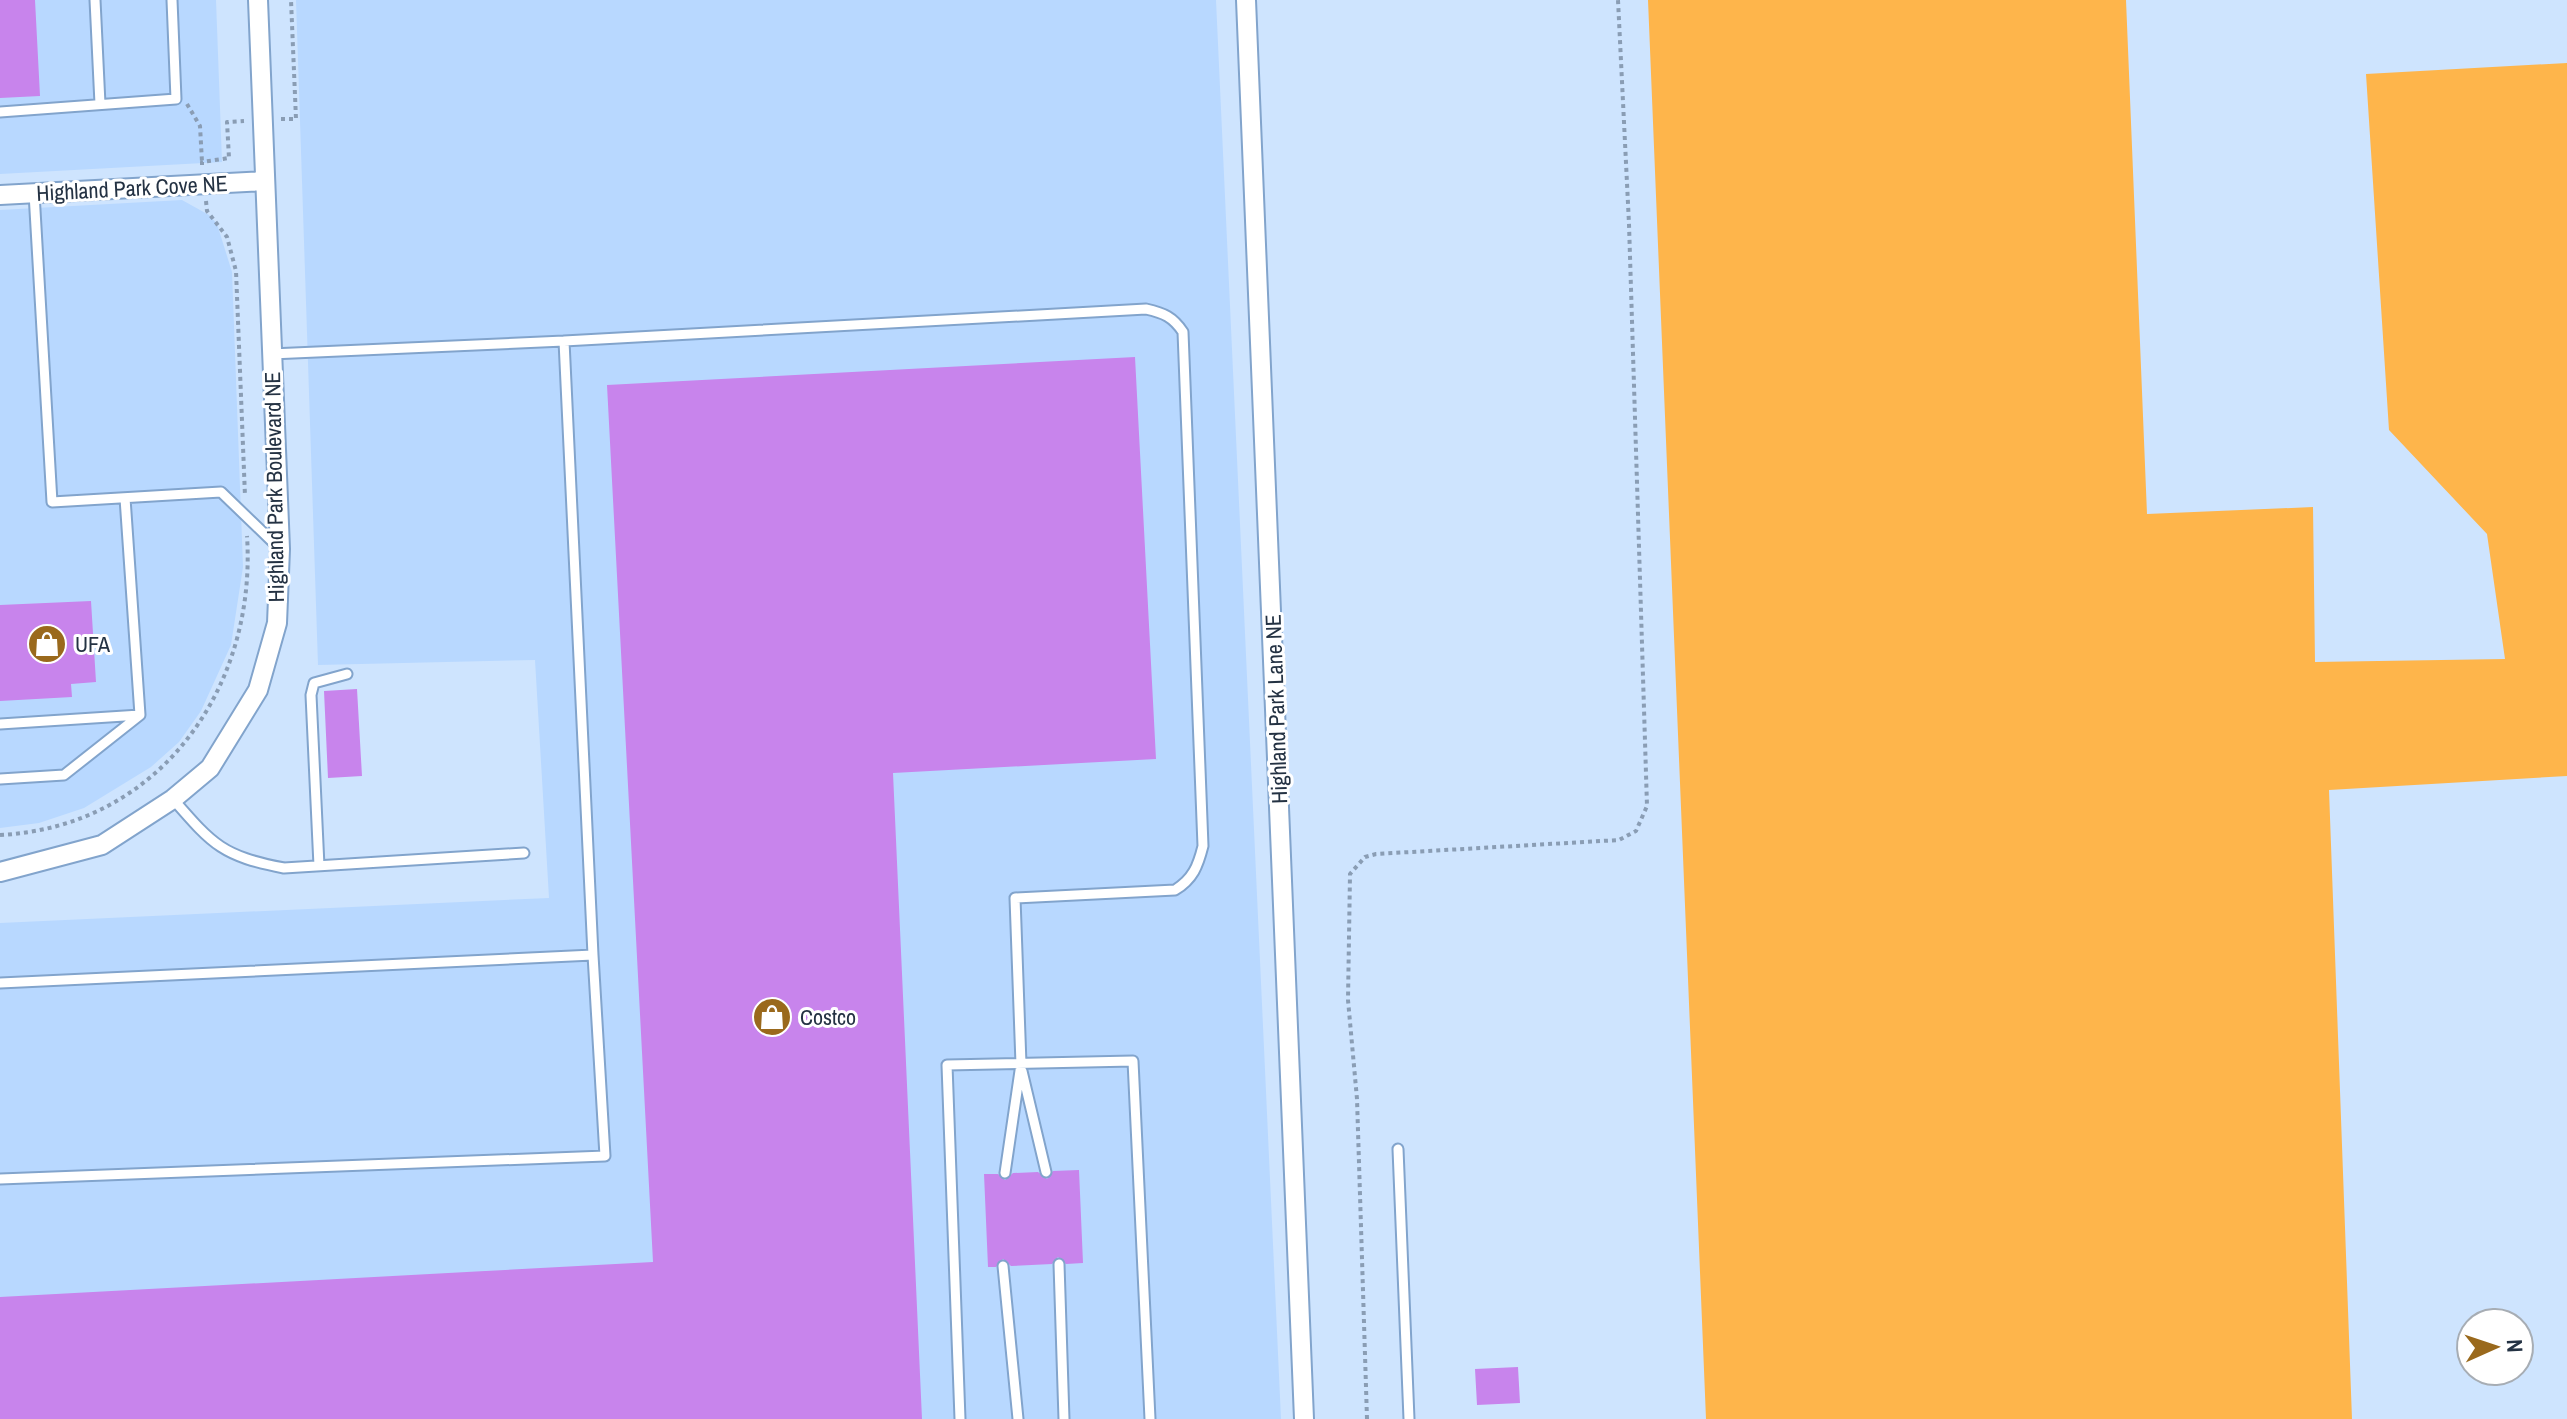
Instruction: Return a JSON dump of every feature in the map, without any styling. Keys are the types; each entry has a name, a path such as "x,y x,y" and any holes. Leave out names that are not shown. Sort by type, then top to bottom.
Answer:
{"street":[{"name":"Highland Park Boulevard NE","path":"0,872 102,845 173,799 210,768 258,690 277,623 280,549 258,0"},
{"name":"Highland Park Lane NE","path":"1246,0 1304,1419"},
{"name":"Highland Park Cove NE","path":"0,195 265,181"}],"lane":[{"path":"95,0 100,104"},
{"path":"0,112 176,99 172,0"},
{"path":"34,193 52,502 221,492 280,549"},
{"path":"271,354 1146,309 1174,318 1183,332 1203,846 1197,867 1187,883 1175,890 1015,898 1021,1064 1005,1173"},
{"path":"0,1179 605,1156 564,341"},
{"path":"125,498 140,715"},
{"path":"319,866 311,695 314,683 347,674"},
{"path":"0,724 140,715"},
{"path":"0,779 64,775 140,715"},
{"path":"173,799 212,843 248,861 284,868 524,853"},
{"path":"0,983 593,955"},
{"path":"960,1419 947,1065 1133,1061 1150,1419"},
{"path":"1021,1064 1046,1172"},
{"path":"1398,1149 1409,1419"},
{"path":"1059,1264 1064,1419"},
{"path":"1003,1266 1018,1419"}],"path":[{"path":"286,119 296,119 291,0"},
{"path":"1367,1419 1357,1099 1348,1000 1350,874 1365,857 1376,854 1619,840 1636,831 1647,806 1630,240 1618,0"},
{"path":"176,99 195,113 200,126 202,164 229,158 227,122 251,121"},
{"path":"207,211 227,237 236,271 245,501"},
{"path":"0,835 73,821 111,803 139,786 189,740 210,709 237,644 247,584 246,525"}],"shaded area":[{"path":"0,0 216,0 222,162 0,174"},
{"path":"296,0 1216,0 1281,1419 0,1419 0,923 549,898 535,660 318,665"},
{"path":"1648,0 2126,0 2147,514 2313,507 2315,662 2505,659 2487,534 2389,430 2366,74 2567,63 2567,776 2329,790 2352,1419 1706,1419"},
{"name":"UFA","path":"182,200 209,215 217,224 232,272 243,567 231,645 201,711 179,742 151,767 84,808 39,823 0,828 0,210"}],"building":[{"path":"0,0 35,0 40,96 0,98"},
{"name":"Costco","path":"1135,357 1156,759 893,773 922,1419 0,1419 0,1297 653,1262 607,385"},
{"name":"UFA","path":"91,601 96,682 71,684 72,697 0,701 0,605"},
{"path":"357,689 362,776 328,778 324,691"},
{"path":"1079,1170 1083,1263 1066,1264 1058,1257 1052,1264 1011,1266 1003,1259 996,1267 988,1267 984,1174 998,1174 1005,1180 1013,1173 1038,1172 1047,1179 1053,1171"},
{"path":"1518,1367 1520,1403 1477,1405 1475,1369"}],"place":[{"name":"UFA","path":"47,644"},
{"name":"Costco","path":"772,1017"}]}
